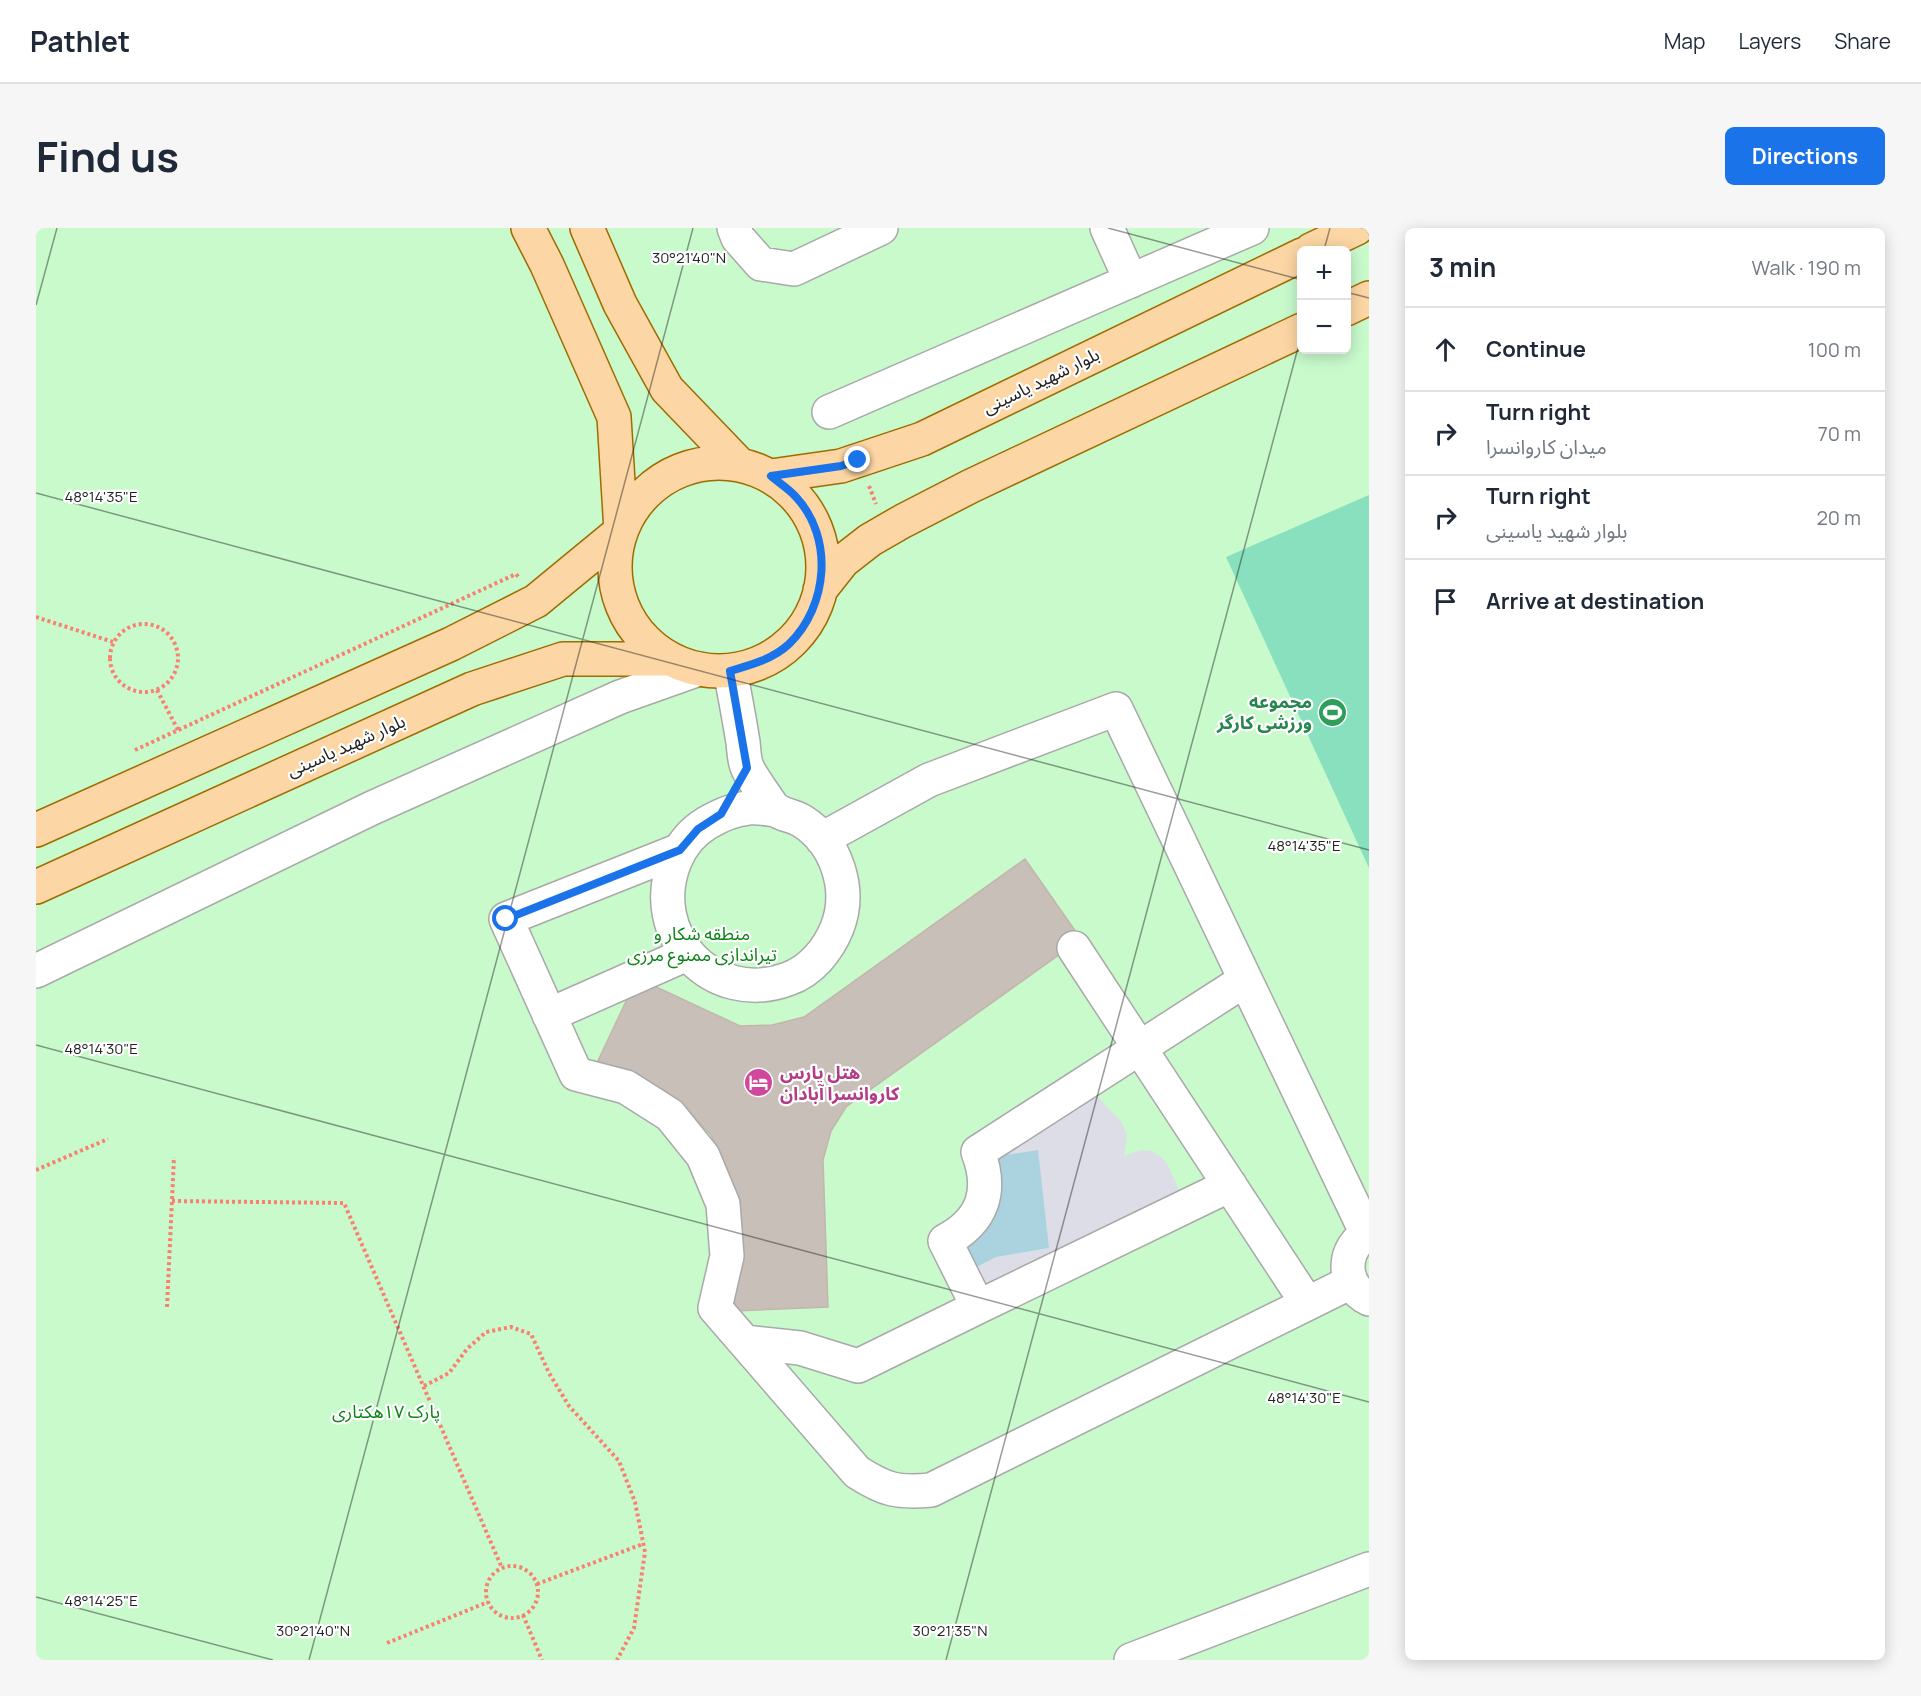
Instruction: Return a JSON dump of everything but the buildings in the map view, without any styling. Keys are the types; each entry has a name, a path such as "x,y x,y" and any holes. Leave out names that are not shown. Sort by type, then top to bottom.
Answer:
{"main road":[{"path":"528,228 547,265 614,417 621,531"},
{"path":"587,228 620,304 667,388 739,464"},
{"path":"1319,246 1357,228"},
{"name":"بلوار شهید یاسینی","path":"771,476 841,466 922,439 1297,257"},
{"path":"1351,307 1369,298"},
{"path":"820,590 822,557 814,525 797,497 771,476 739,464 715,462 691,466 668,475 648,490 632,509 621,531 615,560 617,589 627,617 645,641 699,666 761,662 788,644 808,620 820,590 843,561 870,540 971,486 1297,332"},
{"path":"36,830 452,644 536,601 621,531"},
{"name":"بلوار شهید یاسینی","path":"36,887 472,689 563,659 699,666"}],"street":[{"path":"734,228 738,237 760,264 794,269 881,228"},
{"path":"1107,228 1131,281"},
{"path":"829,412 1252,228"},
{"path":"36,972 372,808 620,697 699,666 747,768 776,810"},
{"path":"680,850 506,919 576,1074 626,1087 670,1115 703,1156 723,1204 727,1256 716,1308 856,1472 879,1486 904,1492 931,1490 1307,1303 1360,1290 1347,1271 1347,1260 1358,1240 1368,1233 1116,709 929,780 822,839"},
{"path":"721,814 747,768"},
{"path":"748,808 776,810 802,820 822,839 837,862 844,889 841,917 831,943 813,964 789,979 762,986 734,983 709,972 687,954 673,931 667,903 669,876 680,850 698,829 721,814 748,808"},
{"path":"1074,948 1307,1303"},
{"path":"549,1016 687,954"},
{"path":"978,1307 945,1241 961,1233 973,1220 982,1204 986,1186 984,1168 978,1152 1245,980"},
{"path":"745,1342 800,1348 858,1366 1230,1185"},
{"path":"1131,1660 1369,1569"}],"path":[{"path":"36,618 113,642"},
{"path":"142,623 154,624 173,639 178,662 175,674 157,690 133,691 115,676 110,665 113,642 120,632 131,626 142,623"},
{"path":"157,690 178,730"},
{"path":"36,1170 108,1139"},
{"path":"167,1307 174,1157"},
{"path":"172,1201 344,1203 502,1568"},
{"path":"424,1386 449,1373 466,1349 486,1332 511,1327 531,1334 549,1373 569,1406 619,1461 635,1502 645,1552 634,1628 617,1660"},
{"path":"537,1584 644,1544"},
{"path":"513,1566 524,1569 537,1584 537,1598 532,1608 524,1615 507,1618 492,1609 488,1602 486,1592 488,1582 502,1568 513,1566"},
{"path":"387,1643 488,1602"},
{"path":"524,1615 542,1660"}],"green space":[{"name":"منطقه شکار و تیراندازی ممنوع مرزی","path":"36,228 1369,228 1369,1660 36,1660"},
{"name":"مجموعه ورزشی کارگر","path":"1369,495 1369,868 1226,557"}],"shaded area":[{"path":"1084,1083 1120,1120 1125,1129 1127,1138 1124,1156 1141,1150 1159,1155 1166,1162 1187,1206 978,1307 945,1241 961,1233 973,1220 982,1204 986,1186 984,1168 978,1152","holes":["1037,1151 1049,1248 996,1257 975,1268 961,1237 976,1226 987,1211 994,1193 996,1175 993,1157"]}],"water":[{"path":"1038,1150 1049,1248 996,1257 975,1268 961,1236 993,1157"}],"place":[{"name":"مجموعه ورزشی کارگر","path":"1333,712"},
{"name":"هتل پارس کاروانسرا آبادان","path":"759,1083"}],"route":[{"path":"506,919 680,850 698,829 721,814 747,768 730,671 761,662 788,644 808,620 820,590 822,557 814,525 797,497 771,476 841,466 858,460"}],"park label":[{"name":"پارک ۱۷هکتاری","path":"386,1412"}]}
